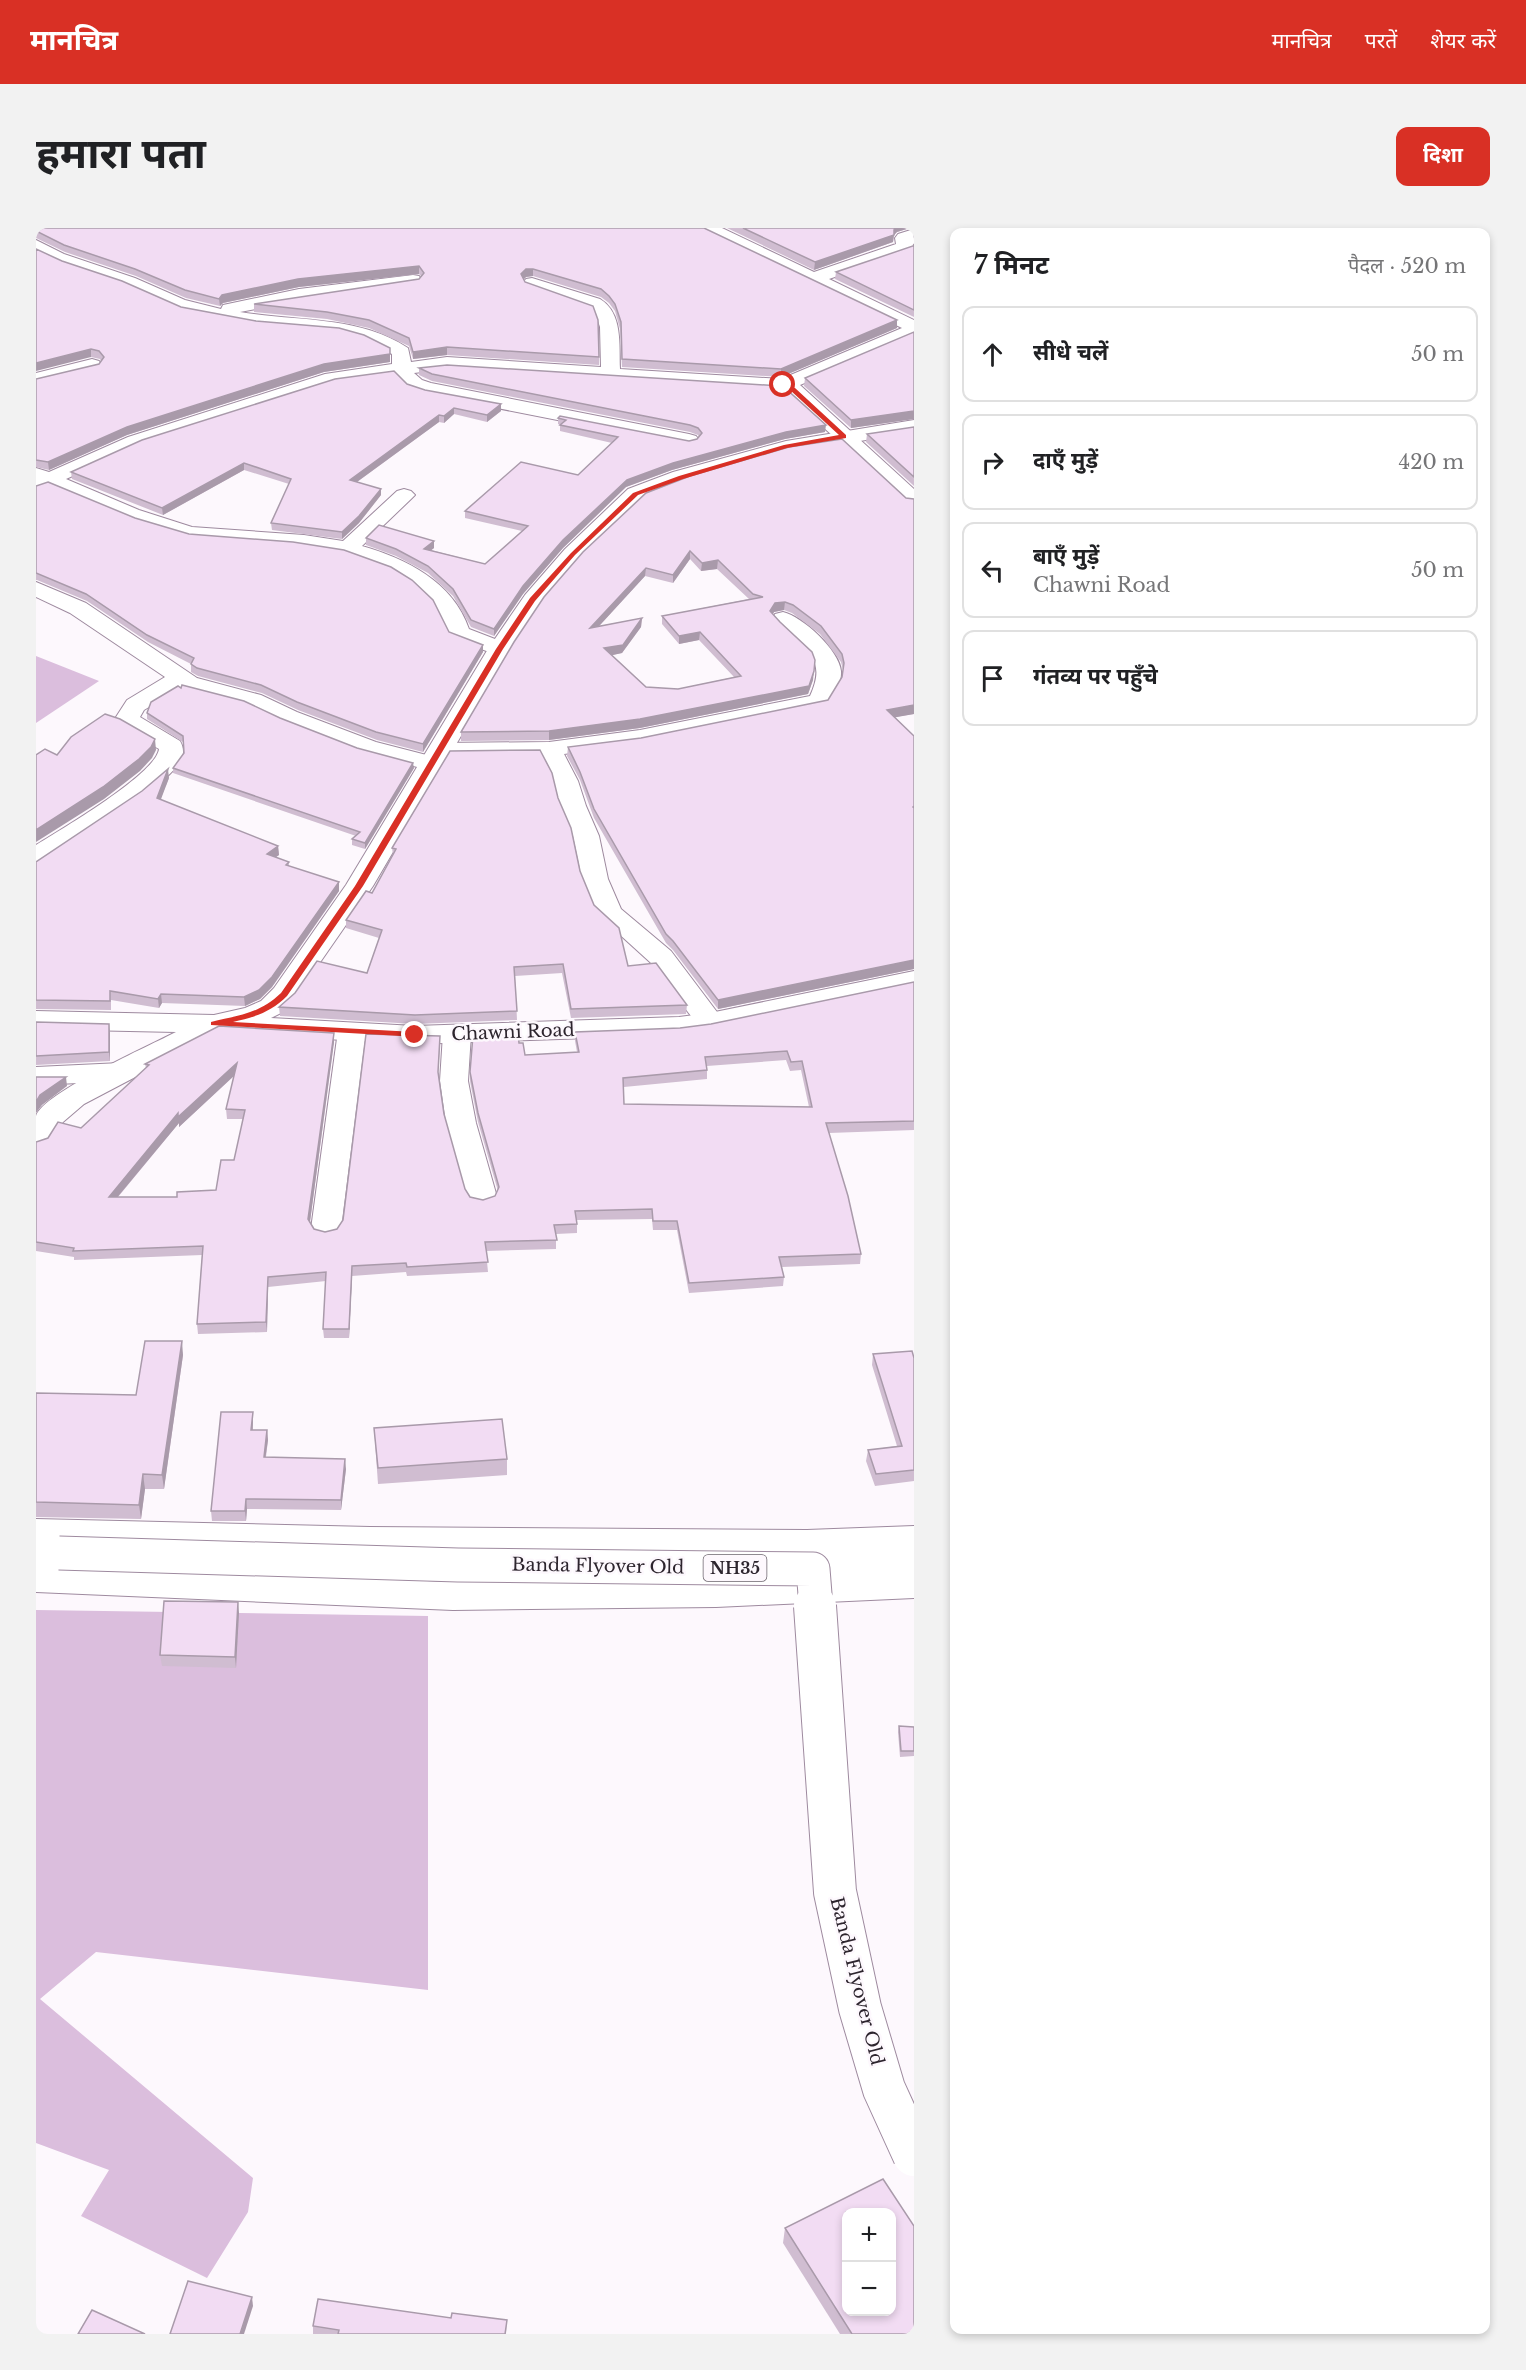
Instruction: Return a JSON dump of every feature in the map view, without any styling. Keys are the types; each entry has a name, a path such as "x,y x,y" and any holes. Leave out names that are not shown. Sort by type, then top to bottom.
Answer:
{"main road":[{"path":"36,1139 52,1115 73,1097 214,1024 254,1015 271,1007 284,994 359,886 500,649 533,600 573,554 636,494 681,477 786,447 914,426"},
{"name":"Chawni Road","path":"36,1020 214,1024 415,1035 679,1026 710,1022 914,980"},
{"name":"Banda Flyover Old","path":"42,1554 458,1565 813,1569 835,1892 860,2008 884,2089 914,2155"},
{"path":"813,1569 914,1565"}],"street":[{"path":"708,228 758,250 914,328"},
{"path":"758,250 767,231"},
{"path":"815,278 898,250 911,241"},
{"path":"36,245 68,263 121,279 154,295 196,310 272,322 324,325 363,334 393,346 400,352 402,363 399,369"},
{"path":"216,313 299,295 413,280"},
{"path":"532,283 593,303 603,309 609,327 611,373"},
{"path":"783,385 914,328"},
{"path":"40,479 135,441 332,378 447,363 783,385 793,389 914,500"},
{"path":"36,379 92,365"},
{"path":"399,369 415,384 426,388 689,440"},
{"path":"40,479 153,523 193,534 301,541 348,548 393,564 436,590 451,610 459,633 500,649"},
{"path":"348,548 404,495"},
{"path":"36,589 86,614 181,678 214,692 253,700 289,717 367,747 437,757 549,749 640,737 819,701 826,687 829,670 819,650 783,619"},
{"path":"36,857 145,784 170,759 171,746 132,724 128,717 135,705 181,678"},
{"path":"549,749 566,781 573,806 586,836 595,879 609,913 661,957 710,1022"},
{"path":"326,1229 352,1031"},
{"path":"457,1034 454,1081 461,1123 483,1197"},
{"path":"36,1076 121,1072"},
{"path":"42,1554 406,1541 807,1543 914,1539"},
{"path":"42,1554 453,1596 716,1593 914,1585"}],"shaded area":[{"path":"36,656 99,681 36,723"},
{"path":"36,1610 428,1616 428,1990 96,1952 40,1999 253,2178 248,2212 207,2278 81,2216 109,2170 36,2143"}],"building":[{"path":"36,228 704,228 897,320 781,369 622,359 621,322 615,304 609,296 601,289 533,269 526,269 521,274 525,282 593,306 598,320 599,357 447,347 413,352 409,338 369,320 327,312 254,304 419,279 424,273 419,266 298,279 222,295 219,299 185,290 135,269 64,245 36,231"},
{"path":"743,228 895,228 894,235 815,262"},
{"path":"914,244 914,310 836,272 913,246"},
{"path":"36,249 62,261 122,281 181,307 256,321 339,328 364,335 390,348 390,354 324,364 127,427 48,462 36,460 36,379 99,364 104,357 99,351 91,349 36,363"},
{"path":"914,332 914,411 851,420 805,378"},
{"path":"447,365 780,386 826,425 786,432 673,463 627,480 563,540 523,586 494,629 471,620 453,589 428,566 396,549 366,538 379,525 434,541 424,549 485,564 528,526 465,511 521,462 578,475 618,437 560,425 566,420 558,418 560,416 689,441 697,439 702,433 698,428 690,425 432,374 419,368"},
{"path":"394,371 407,384 425,390 501,404 487,415 454,408 444,416 439,415 350,480 381,489 359,516 342,532 271,523 291,479 244,463 162,508 71,472 142,440 335,379"},
{"path":"914,427 914,477 867,434"},
{"path":"842,439 906,498 914,499 914,705 887,710 914,736 914,960 718,1000 666,934 594,809 568,747 641,738 828,700 842,677 844,663 842,654 821,626 793,605 785,602 775,603 770,611 812,652 815,660 809,686 640,719 549,731 461,732 514,642 544,597 583,552 646,493 690,476 789,447","holes":["690,551 702,563 718,560 753,594 763,597 662,616 679,636 700,632 741,676 678,689 646,687 604,648 623,645 642,618 590,628 646,568 673,575"]},
{"path":"48,482 135,518 189,534 293,542 344,550 391,567 412,580 433,600 449,632 483,645 423,744 376,732 297,702 261,685 197,668 191,664 194,658 147,635 86,594 36,573 36,486"},
{"path":"182,685 244,701 280,718 357,748 413,763 365,843 352,839 360,832 173,768 184,753 183,736 147,713 151,702 178,686 181,688"},
{"path":"105,714 120,719 155,739 151,747 103,787 36,830 36,755 45,749 57,755 71,737"},
{"path":"540,750 552,773 558,798 571,828 580,871 594,905 619,928 628,966 656,963 687,1005 571,1009 563,964 514,967 517,1011 415,1015 279,1007 295,993 317,961 367,973 382,930 346,920 366,891 372,893 396,849 392,848 450,751"},
{"path":"168,769 157,798 278,846 267,854 289,862 286,865 339,882 272,977 259,990 244,997 161,994 158,999 110,991 110,1001 36,1000 36,862 142,791"},
{"path":"914,982 914,1121 826,1123 848,1196 861,1254 779,1257 784,1277 689,1283 677,1221 653,1221 652,1209 575,1211 577,1224 554,1225 557,1240 485,1242 488,1262 407,1267 406,1263 352,1266 349,1329 323,1329 326,1272 268,1277 266,1322 197,1324 203,1246 73,1251 74,1248 36,1242 36,1142 48,1138 58,1122 81,1128 149,1065 145,1064 219,1026 334,1033 308,1219 314,1229 325,1232 337,1229 343,1220 366,1034 440,1036 438,1072 444,1114 465,1189 470,1197 483,1200 495,1196 499,1187 478,1113 470,1072 473,1035 518,1034 519,1043 523,1043 525,1055 579,1052 575,1032 680,1028 711,1024","holes":["787,1051 791,1062 802,1061 812,1107 624,1104 623,1078 707,1070 705,1057","237,1063 226,1109 245,1110 234,1160 221,1160 216,1190 177,1192 177,1197 109,1197 178,1113 178,1117"]},
{"path":"36,1022 109,1024 109,1052 36,1056"},
{"path":"36,1077 66,1077 40,1095 36,1102"},
{"path":"145,1341 182,1341 162,1475 143,1474 139,1505 36,1502 36,1393 136,1395"},
{"path":"912,1351 914,1358 914,1470 876,1474 868,1450 902,1446 873,1354"},
{"path":"221,1412 253,1412 251,1430 267,1430 264,1457 345,1459 341,1500 246,1499 245,1511 211,1511"},
{"path":"502,1419 507,1459 378,1468 374,1428"},
{"path":"164,1601 238,1602 235,1657 160,1655"},
{"path":"899,1726 914,1727 914,1751 901,1751"},
{"path":"883,2179 914,2226 914,2334 852,2334 785,2228"},
{"path":"188,2281 252,2297 240,2334 170,2334"},
{"path":"318,2299 451,2318 452,2313 507,2320 505,2334 338,2334 339,2330 313,2326"},
{"path":"92,2310 145,2334 78,2334"}],"route":[{"path":"415,1035 214,1024 254,1015 271,1007 284,994 359,886 500,649 533,600 573,554 636,494 681,477 786,447 843,436 793,389 783,385"}]}
